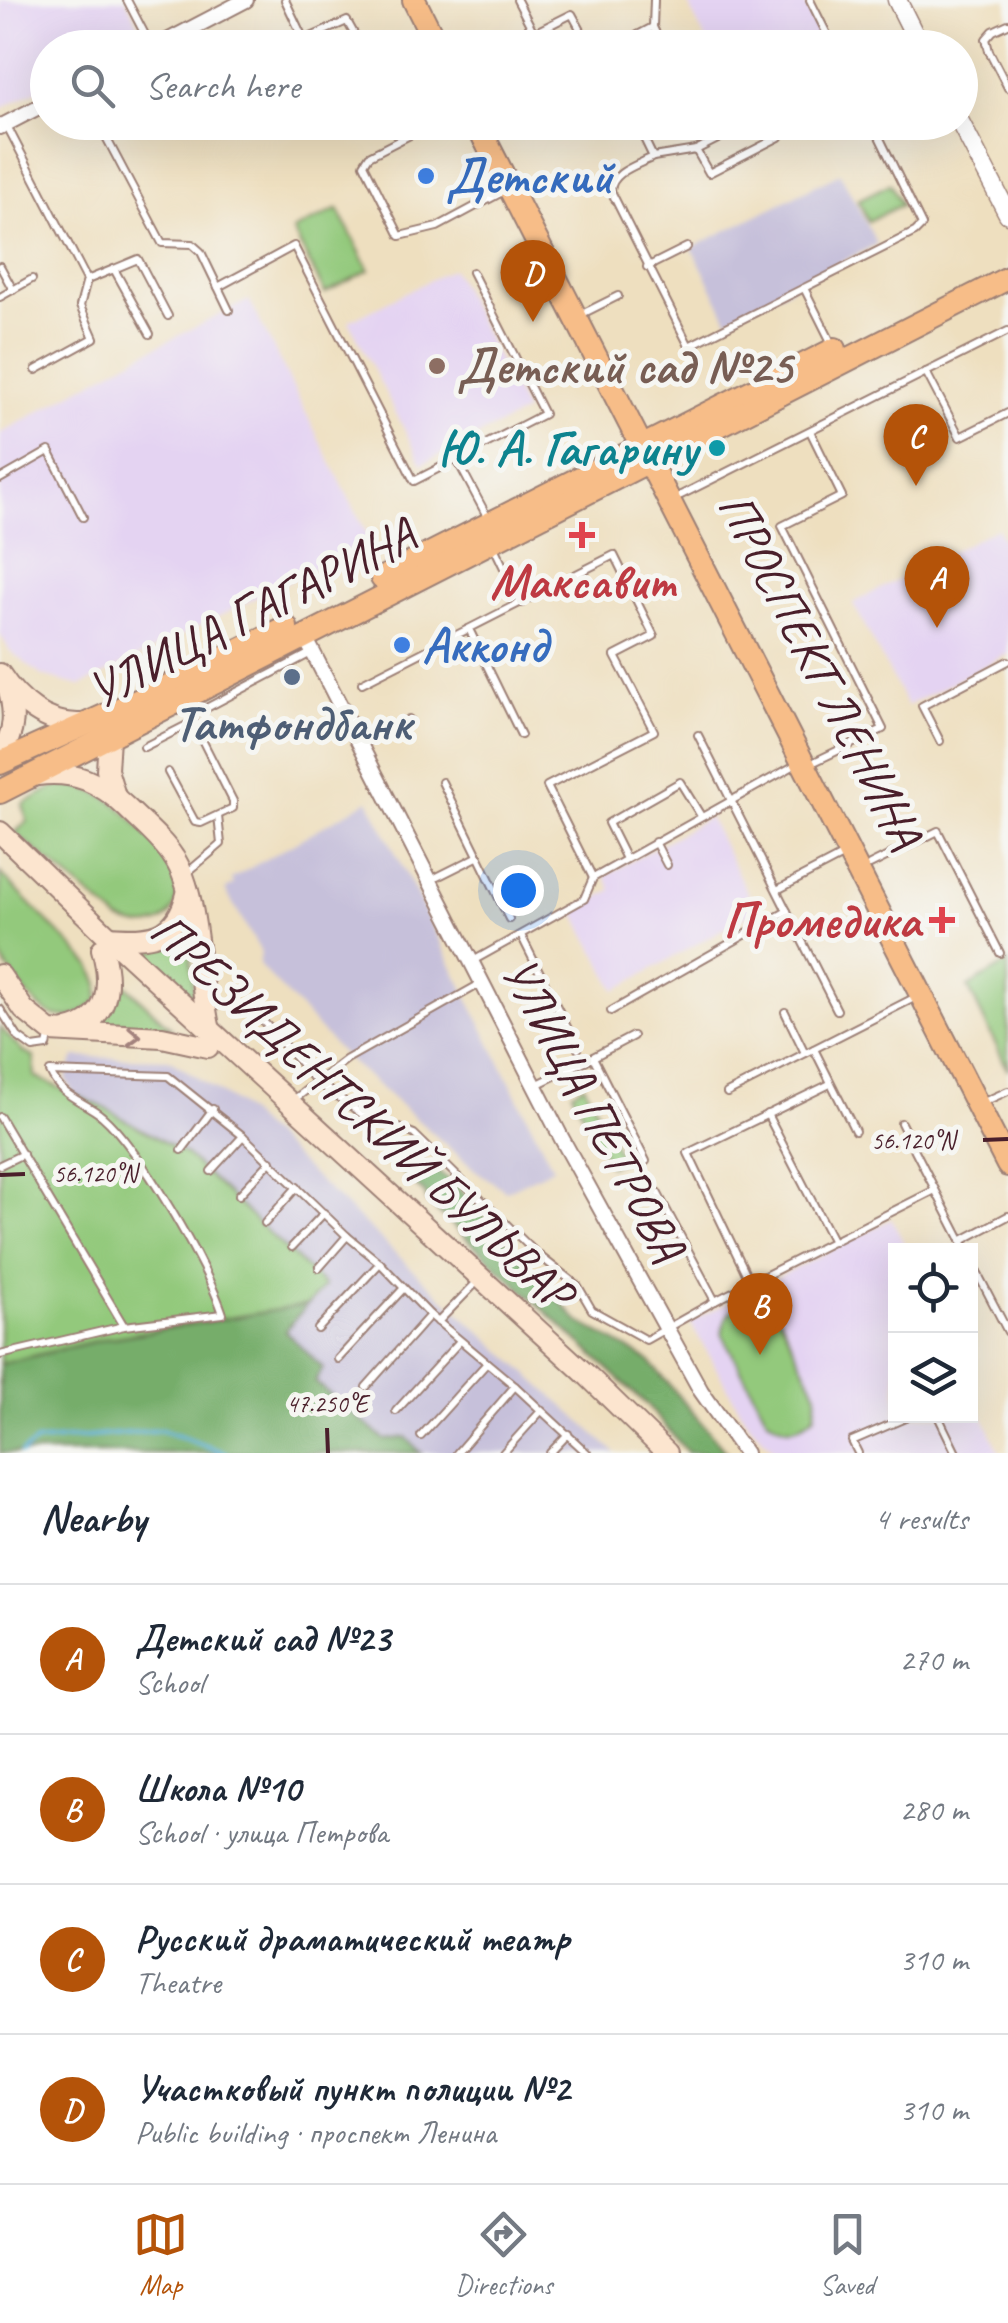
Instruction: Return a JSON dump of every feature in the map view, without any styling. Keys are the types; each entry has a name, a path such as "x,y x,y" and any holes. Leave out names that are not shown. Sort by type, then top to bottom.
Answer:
{"main road":[{"path":"414,0 429,30"},
{"path":"426,0 441,30"},
{"name":"ПРОСПЕКТ ЛЕНИНА","path":"485,140 651,451 860,858 998,1096 1008,1138"},
{"name":"ПРОСПЕКТ ЛЕНИНА","path":"498,140 651,451 681,495 809,761"},
{"name":"УЛИЦА ГАГАРИНА","path":"651,451 834,350 1008,262"},
{"name":"УЛИЦА ГАГАРИНА","path":"0,792 305,636 491,532 1008,278"},
{"name":"УЛИЦА ГАГАРИНА","path":"0,763 148,696 305,636"},
{"path":"4,680 52,721 82,724"},
{"path":"0,753 12,727 13,708 4,680"},
{"path":"110,737 107,770 116,798"},
{"path":"0,975 24,1010 55,1031 209,1039 185,884 165,846 100,786 69,774 30,776"},
{"name":"ПРЕЗИДЕНТСКИЙ БУЛЬВАР","path":"3,841 105,943 651,1453"},
{"name":"ПРОСПЕКТ ЛЕНИНА","path":"860,858 921,994 1008,1165"},
{"path":"55,1031 78,1028 103,1006 108,980 105,943 151,938 164,932 183,912 185,884"},
{"name":"ПРЕЗИДЕНТСКИЙ БУЛЬВАР","path":"209,1039 290,1103 667,1453"}],"street":[{"path":"187,30 242,1"},
{"path":"901,2 913,30"},
{"path":"3,126 30,112"},
{"path":"971,140 1000,189 1008,214"},
{"name":"УЛИЦА ПЕТРОВА","path":"305,636 535,1086 701,1391 745,1453"}],"lane":[{"path":"128,0 145,30"},
{"path":"285,0 299,30"},
{"path":"517,0 532,30"},
{"path":"654,0 654,30"},
{"path":"810,0 825,30"},
{"path":"540,30 572,14 581,30"},
{"path":"327,30 348,21 353,30"},
{"path":"1008,24 992,31 986,39 1008,88"},
{"path":"647,30 653,27"},
{"path":"3,126 87,280 80,306 94,338 36,370"},
{"path":"108,140 162,243 192,244 201,252 229,310"},
{"path":"401,140 370,156 364,164 400,236 437,228 510,188"},
{"path":"645,140 653,157"},
{"path":"716,140 696,150 653,157 611,183 611,191 689,346 915,232 922,224 881,140"},
{"path":"696,150 709,173 772,140"},
{"path":"218,287 294,246 414,481 544,414 472,272"},
{"path":"647,266 686,248"},
{"path":"87,280 138,259 168,316"},
{"path":"0,266 12,290"},
{"path":"114,269 150,334"},
{"path":"0,297 32,279"},
{"path":"644,284 654,279"},
{"path":"804,288 834,350"},
{"path":"586,312 618,296"},
{"path":"681,495 1008,330"},
{"path":"926,372 960,437 1008,413"},
{"path":"470,962 584,899 592,878 730,798 884,729 782,526 842,496 810,430"},
{"path":"0,479 49,451 83,518"},
{"path":"457,460 504,568"},
{"path":"362,683 614,555 654,636 616,656 654,730 547,786 592,878"},
{"path":"516,591 522,603"},
{"path":"469,629 522,734"},
{"path":"168,772 195,822 201,823 233,808 234,800 193,722 195,714 305,636"},
{"path":"940,742 922,706 1008,661"},
{"path":"360,745 409,719"},
{"path":"144,748 193,722"},
{"path":"698,735 837,1010"},
{"path":"442,782 509,920"},
{"path":"626,858 608,822 680,782 701,816"},
{"path":"185,884 221,844 218,816"},
{"path":"777,890 938,831 1000,953"},
{"path":"655,842 667,866"},
{"path":"430,881 477,858"},
{"path":"611,1010 787,911"},
{"path":"521,935 578,1049"},
{"path":"290,1103 347,1059 482,983"},
{"path":"727,1093 921,994"},
{"path":"0,1009 18,1037 33,1048 47,1046 55,1031"},
{"path":"254,1011 317,1082 362,1114 414,1134 536,1253 578,1286 592,1310 646,1340 714,1301 935,1190"},
{"path":"784,1012 830,1084 854,1131"},
{"path":"535,1086 633,1036"},
{"path":"593,1056 646,1160"},
{"path":"0,1354 124,1326 223,1314 214,1286 139,1160 102,1117 58,1089 50,1072 168,1076 213,1109 271,1161 459,1342 515,1386 588,1453"},
{"path":"751,1284 688,1153 830,1084"},
{"path":"182,1150 213,1109"},
{"path":"767,1114 833,1243"},
{"path":"0,1117 124,1326"},
{"path":"901,1122 961,1241 1008,1216"},
{"path":"211,1171 243,1136"},
{"path":"0,1166 23,1154"},
{"path":"239,1195 271,1161"},
{"path":"264,1223 297,1187"},
{"path":"657,1192 714,1301"},
{"path":"292,1247 324,1212"},
{"path":"319,1268 347,1236"},
{"path":"318,1329 380,1263"},
{"path":"978,1274 1008,1332"},
{"path":"438,1322 472,1286"},
{"path":"338,1359 403,1289"},
{"path":"366,1387 430,1315"},
{"path":"396,1410 459,1342"},
{"path":"421,1436 487,1363"},
{"path":"457,1453 515,1386"},
{"path":"503,1453 541,1411"},
{"path":"858,1453 852,1441 894,1423"},
{"path":"941,1423 956,1453"},
{"path":"550,1453 568,1434"}],"shaded area":[{"path":"0,0 126,0 141,30 30,30 30,94 0,109"},
{"path":"686,0 803,0 818,30 701,30"},
{"path":"840,173 877,244 728,319 692,248"},
{"name":"Детский сад №25","path":"452,269 525,412 422,464 349,321"},
{"path":"249,300 370,540 81,686 42,676 10,651 0,634 0,434 127,362"},
{"path":"997,528 1008,548 1008,654 907,706 853,603"},
{"path":"369,800 553,1168 506,1191 475,1170 347,1059 259,965 261,952 225,890 234,884 231,879"},
{"path":"709,817 756,910 616,990 574,911 612,890 605,876"},
{"path":"74,1057 169,1059 237,1104 442,1297 616,1453 421,1453 406,1437 385,1441 315,1381 322,1368 285,1331 324,1285 185,1154 73,1093 66,1079"},
{"path":"892,1219 904,1243 888,1243 888,1423 978,1423 978,1404 1000,1453 777,1453 746,1420 690,1322"}],"green space":[{"path":"890,184 901,205 868,221 858,200"},
{"path":"338,209 369,270 325,293 293,231"},
{"path":"77,785 118,806 166,858 177,888 176,902 163,921 136,925 119,920 15,833 27,821 23,804 56,786"},
{"path":"0,873 91,966 99,984 98,1000 85,1011 63,1017 43,1010 4,963 0,953"},
{"path":"187,916 195,1007 132,947 164,939"},
{"path":"1008,963 1008,1070 968,987"},
{"path":"117,977 171,1028 95,1029 114,1002"},
{"path":"0,1027 23,1052 34,1057 35,1077 105,1108 185,1154 325,1286 307,1305 105,1339 0,1364"},
{"path":"584,1085 622,1160 609,1166 572,1092"},
{"path":"421,1161 453,1182 578,1321 648,1360 727,1453 688,1453 645,1403 426,1201 426,1195 402,1172"},
{"path":"747,1300 763,1301 774,1307 817,1393 815,1415 797,1427 786,1428 767,1418 722,1334 729,1313"},
{"path":"307,1305 285,1331 323,1368 315,1382 385,1440 406,1437 421,1453 0,1453 0,1364 105,1339"}],"waterway":[{"path":"21,1453 36,1442 161,1430 226,1453"}],"place":[{"name":"Детский","path":"426,176"},
{"name":"Участковый пункт полиции №2","path":"533,322"},
{"name":"Детский сад №25","path":"437,366"},
{"name":"Ю. А. Гагарину","path":"717,448"},
{"name":"Русский драматический театр","path":"916,486"},
{"name":"Максавит","path":"582,535"},
{"name":"Детский сад №23","path":"937,628"},
{"name":"Акконд","path":"402,645"},
{"name":"Татфондбанк","path":"292,677"},
{"name":"Промедика","path":"942,920"},
{"name":"Школа №10","path":"760,1355"}]}
